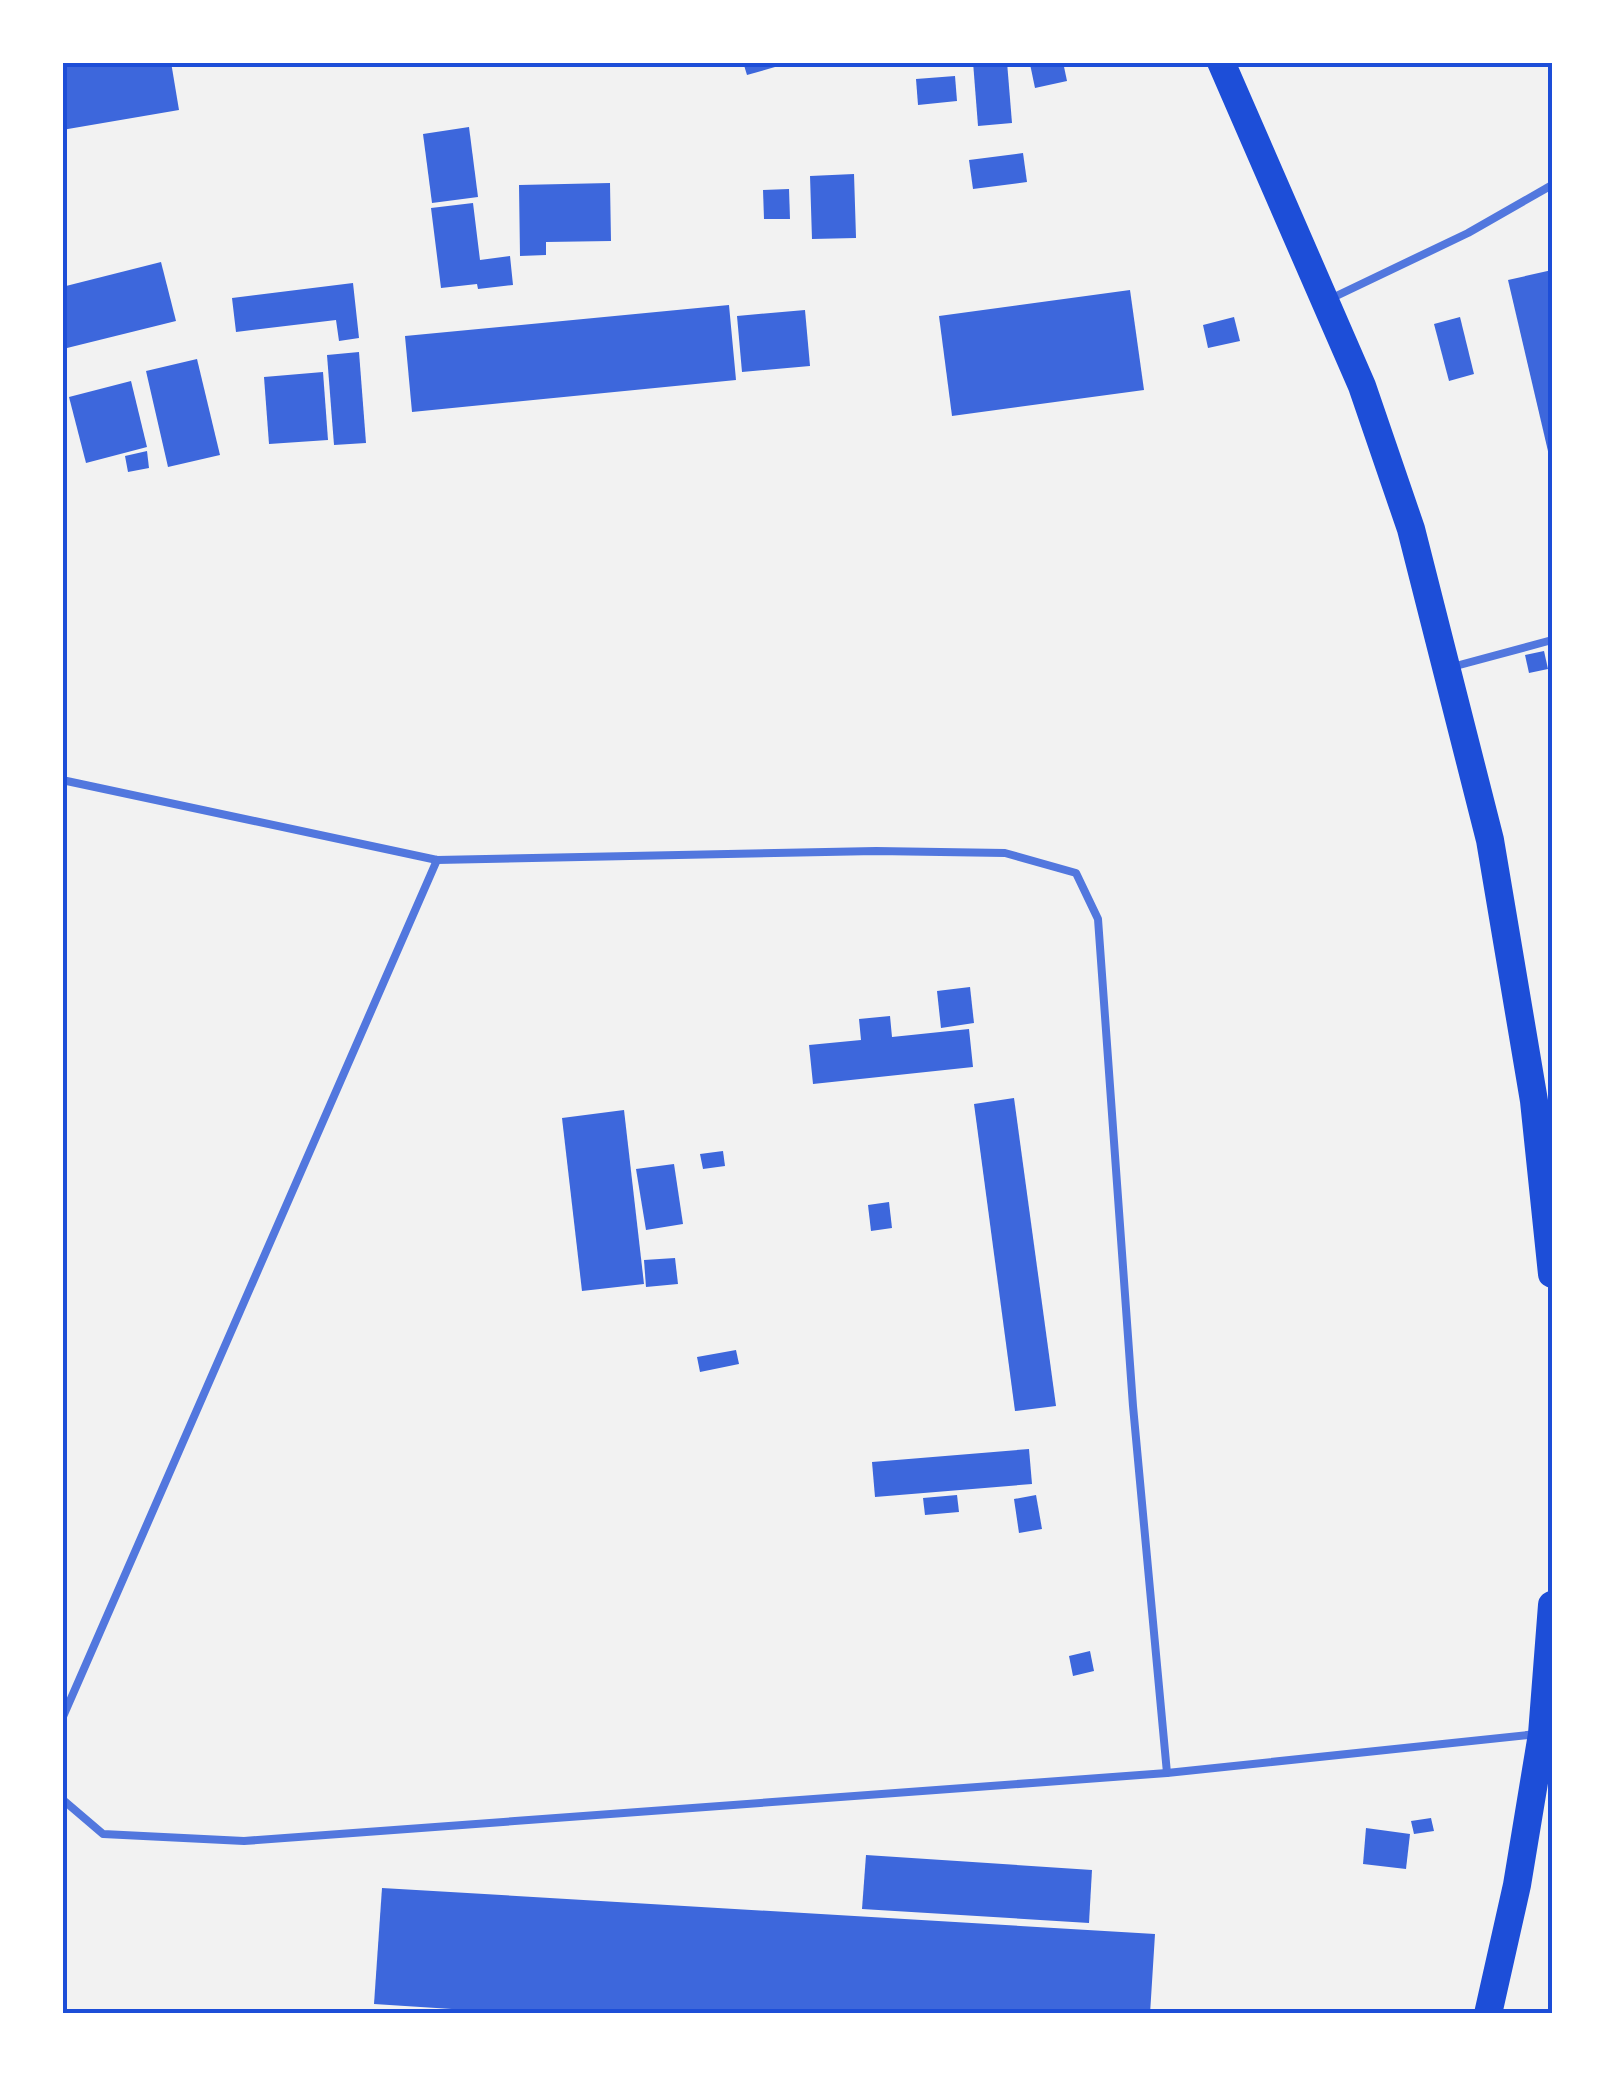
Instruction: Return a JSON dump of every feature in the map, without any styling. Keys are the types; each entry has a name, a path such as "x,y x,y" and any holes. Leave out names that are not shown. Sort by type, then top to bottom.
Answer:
{"highway":[{"path":"1221,62 1362,386 1410,528 1490,840 1534,1100 1552,1274"},
{"path":"1488,2014 1518,1885 1542,1734 1552,1605"}],"lane":[{"path":"1326,300 1468,233 1552,185"},
{"path":"1448,668 1552,640"},
{"path":"62,780 437,860 968,852 1005,853 1076,873 1098,920 1133,1406 1166,1773"},
{"path":"62,1718 437,860"},
{"path":"62,1799 103,1834 244,1841 1166,1773 1542,1734"}],"building":[{"path":"62,62 171,62 179,110 62,130"},
{"path":"743,62 773,62 775,67 747,75"},
{"path":"973,62 1007,62 1012,123 978,126"},
{"path":"1063,62 1067,81 1035,88 1030,64"},
{"path":"955,76 957,101 918,105 916,79"},
{"path":"469,127 478,197 432,203 423,134"},
{"path":"1023,153 1027,182 973,189 969,160"},
{"path":"854,174 856,238 812,239 810,176"},
{"path":"610,183 611,241 546,242 546,255 520,256 519,185"},
{"path":"789,189 790,219 764,219 763,190"},
{"path":"473,203 480,260 510,256 513,285 441,288 431,208"},
{"path":"161,262 176,321 63,349 62,287"},
{"path":"1552,270 1552,464 1551,464 1508,280"},
{"path":"353,283 359,338 339,341 336,320 236,332 232,298"},
{"path":"1130,290 1144,390 952,416 939,316"},
{"path":"729,305 736,380 412,412 405,336"},
{"path":"805,310 810,366 742,372 737,316"},
{"path":"1234,317 1240,341 1208,348 1203,325"},
{"path":"1460,317 1474,374 1449,381 1434,324"},
{"path":"359,352 366,443 334,445 327,355"},
{"path":"197,359 220,455 168,467 146,371"},
{"path":"323,372 328,440 269,444 264,377"},
{"path":"131,381 147,447 86,463 69,397"},
{"path":"147,451 149,468 128,472 125,456"},
{"path":"1544,651 1548,669 1529,673 1525,655"},
{"path":"970,987 974,1023 941,1028 937,991"},
{"path":"890,1016 892,1037 969,1029 973,1067 813,1084 809,1045 861,1040 859,1019"},
{"path":"1014,1098 1056,1406 1015,1411 974,1104"},
{"path":"624,1110 644,1284 582,1291 562,1118"},
{"path":"723,1151 725,1166 703,1169 700,1154"},
{"path":"674,1164 683,1224 646,1230 636,1169"},
{"path":"889,1202 892,1228 871,1231 868,1205"},
{"path":"675,1258 678,1284 646,1287 644,1260"},
{"path":"736,1350 739,1364 700,1372 697,1357"},
{"path":"1029,1449 1032,1484 875,1497 872,1462"},
{"path":"957,1495 959,1512 925,1515 923,1498"},
{"path":"1036,1495 1042,1529 1019,1533 1014,1499"},
{"path":"1090,1651 1094,1671 1073,1676 1069,1656"},
{"path":"1431,1818 1434,1831 1414,1834 1411,1821"},
{"path":"1366,1828 1410,1834 1406,1869 1363,1864"},
{"path":"866,1855 1092,1870 1089,1923 862,1909"},
{"path":"382,1888 1155,1934 1150,2014 530,2014 374,2004"}]}
